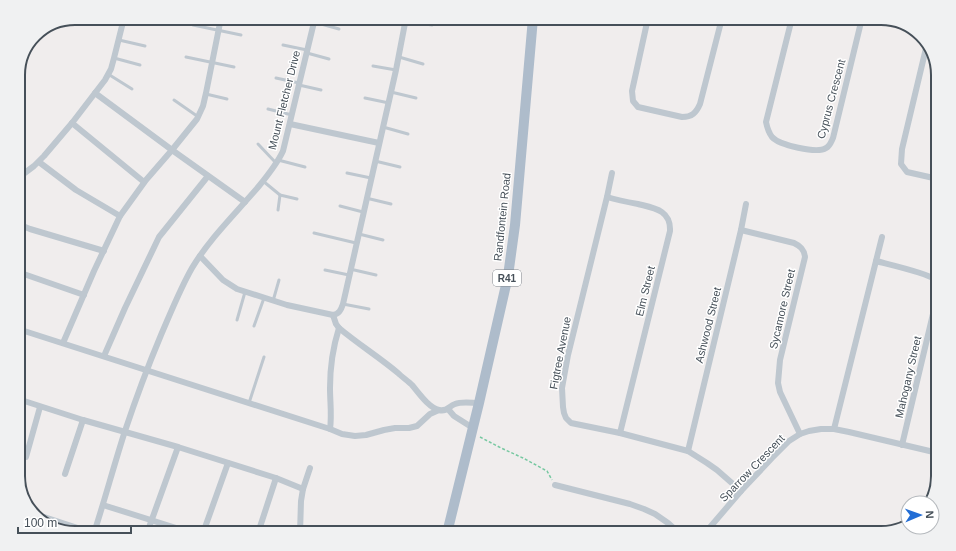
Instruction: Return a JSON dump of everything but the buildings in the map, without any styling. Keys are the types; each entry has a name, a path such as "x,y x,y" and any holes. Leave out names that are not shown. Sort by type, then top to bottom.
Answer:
{"main road":[{"name":"Randfontein Road","path":"449,526 473,430 506,283 515,225 532,25"}],"street":[{"path":"25,173 39,162 72,123 111,70 122,25"},
{"path":"63,343 120,216 144,182 192,127 198,117 206,94 220,25"},
{"name":"Mount Fletcher Drive","path":"96,526 125,432 147,370 177,298 191,269 214,237 263,181 283,151 307,52 312,25"},
{"path":"200,256 222,280 237,289 287,305 332,315 340,311 382,127 389,103 405,25"},
{"path":"646,25 632,91 633,101 638,107 687,117 695,113 700,104 720,25"},
{"name":"Cyprus Crescent","path":"790,25 766,122 772,137 778,142 815,151 826,149 833,138 860,25"},
{"path":"925,52 902,149 901,164 907,172 931,177"},
{"path":"95,92 172,150 245,202"},
{"path":"72,123 144,182"},
{"path":"290,124 379,143"},
{"path":"39,162 76,190 120,216"},
{"name":"Figtree Avenue","path":"612,173 568,355 562,388 562,398 566,418 571,423 620,433 688,451 707,462 741,491"},
{"path":"104,356 124,308 159,237 208,176"},
{"name":"Elm Street","path":"607,198 656,208 666,215 670,224 670,231 620,433"},
{"name":"Ashwood Street","path":"688,451 746,204"},
{"path":"25,227 104,250"},
{"name":"Sycamore Street","path":"741,230 794,243 804,252 805,257 780,360 778,378 780,392 800,434"},
{"path":"834,429 882,237"},
{"name":"Mahogany Street","path":"876,261 926,275 931,278"},
{"path":"25,274 84,295"},
{"path":"332,315 339,328 389,365 429,404 439,410"},
{"name":"Mahogany Street","path":"902,445 931,322"},
{"path":"330,429 332,418 330,387 332,359 339,328"},
{"path":"25,331 342,434 355,436 395,428 410,428 417,426 430,414 439,410 448,409 454,404 479,403"},
{"path":"25,402 82,420 178,447 276,478 303,489"},
{"path":"26,457 40,407"},
{"path":"448,409 454,416 473,430"},
{"path":"65,474 82,420"},
{"name":"Sparrow Crescent","path":"711,526 741,491 789,441 808,431 821,428 834,429 931,451"},
{"path":"150,526 178,447"},
{"path":"206,526 228,463"},
{"path":"300,526 303,489 310,468"},
{"path":"260,526 276,478"},
{"path":"555,485 630,504 655,514 671,526"},
{"path":"103,505 170,526"},
{"path":"50,519 72,526"}],"lane":[{"path":"193,25 241,36"},
{"path":"329,25 339,29"},
{"path":"118,40 145,46"},
{"path":"283,45 329,59"},
{"path":"186,56 234,67"},
{"path":"399,57 423,64"},
{"path":"114,58 140,65"},
{"path":"373,66 396,70"},
{"path":"108,74 132,88"},
{"path":"276,78 321,90"},
{"path":"391,92 416,98"},
{"path":"206,94 227,99"},
{"path":"365,98 389,103"},
{"path":"174,100 198,117"},
{"path":"268,110 292,116"},
{"path":"382,127 408,134"},
{"path":"258,144 277,161 305,167"},
{"path":"375,162 400,167"},
{"path":"347,173 371,178"},
{"path":"263,181 280,195 297,199"},
{"path":"278,210 280,195"},
{"path":"366,198 391,204"},
{"path":"340,206 363,212"},
{"path":"314,233 356,243"},
{"path":"358,234 383,240"},
{"path":"325,270 376,274"},
{"path":"273,301 279,280"},
{"path":"237,320 245,292"},
{"path":"254,326 264,298"},
{"path":"342,304 369,309"},
{"path":"249,403 264,357"}],"path":[{"path":"473,430 501,448 548,471 555,485"}]}
